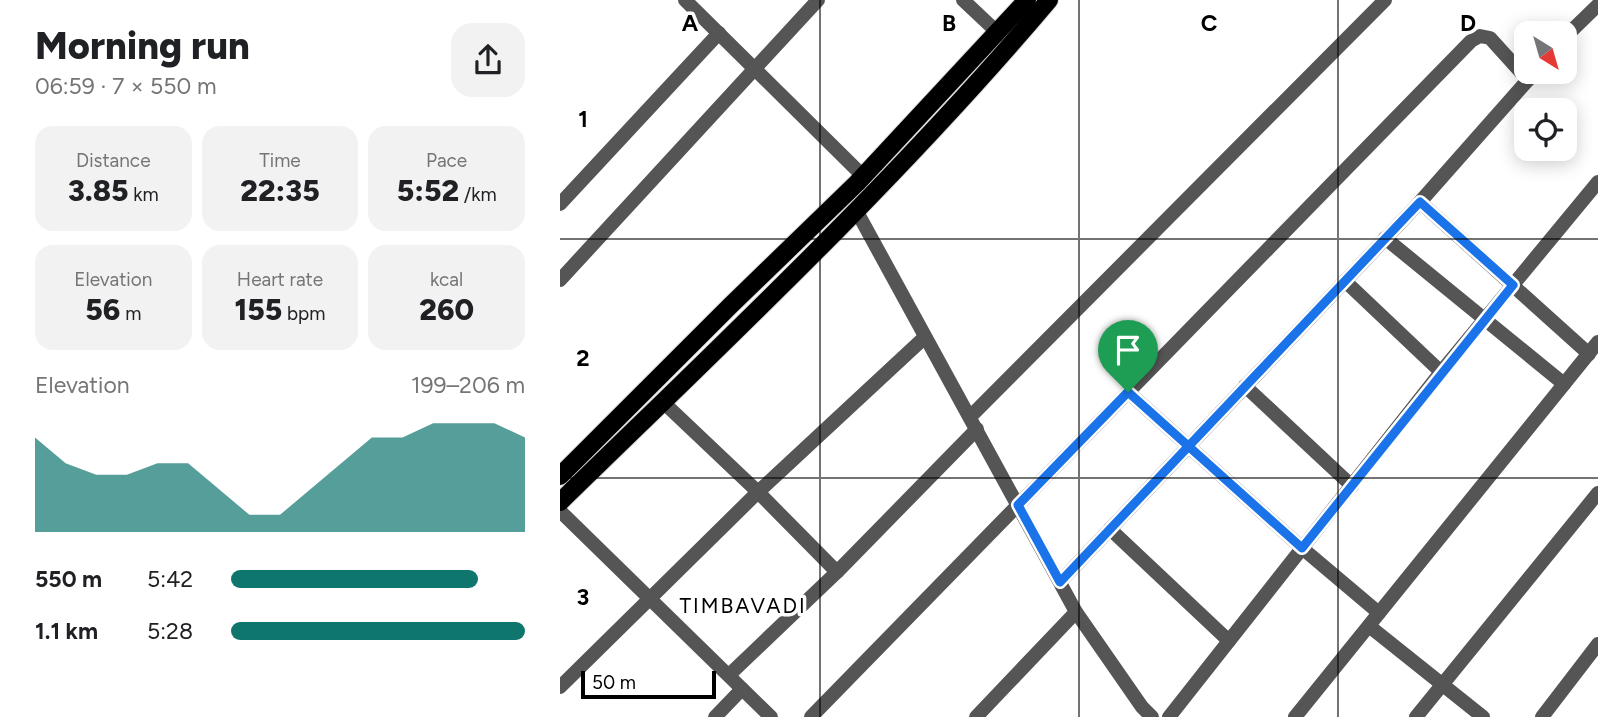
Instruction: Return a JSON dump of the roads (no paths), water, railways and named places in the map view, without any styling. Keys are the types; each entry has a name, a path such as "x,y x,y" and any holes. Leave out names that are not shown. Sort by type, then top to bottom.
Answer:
{"main road":[{"path":"560,476 863,176 1027,0"},
{"path":"560,502 878,190 1006,51 1049,0"}],"street":[{"path":"685,0 863,176"},
{"path":"560,280 818,0"},
{"path":"963,0 998,32"},
{"path":"729,675 837,572 973,423 1385,0"},
{"path":"1577,25 1598,5"},
{"path":"560,204 719,33"},
{"path":"811,717 1471,41 1480,36 1490,38 1514,60"},
{"path":"1060,582 1420,202 1524,84"},
{"path":"1169,717 1441,372 1598,182"},
{"path":"1295,717 1593,348 1513,285 1420,202"},
{"path":"856,210 1076,612 1142,714"},
{"path":"1385,238 1564,384"},
{"path":"1345,281 1441,372"},
{"path":"560,687 758,492 925,337"},
{"path":"1245,386 1352,486"},
{"path":"1128,392 1379,613"},
{"path":"663,402 837,572"},
{"path":"1416,717 1598,493"},
{"path":"560,511 771,717"},
{"path":"1110,529 1229,641"},
{"path":"976,717 1076,612"},
{"path":"1369,625 1483,717"},
{"path":"1542,717 1598,643"},
{"path":"715,717 742,689"}],"district":[{"name":"TIMBAVADI","path":"743,606"}]}
